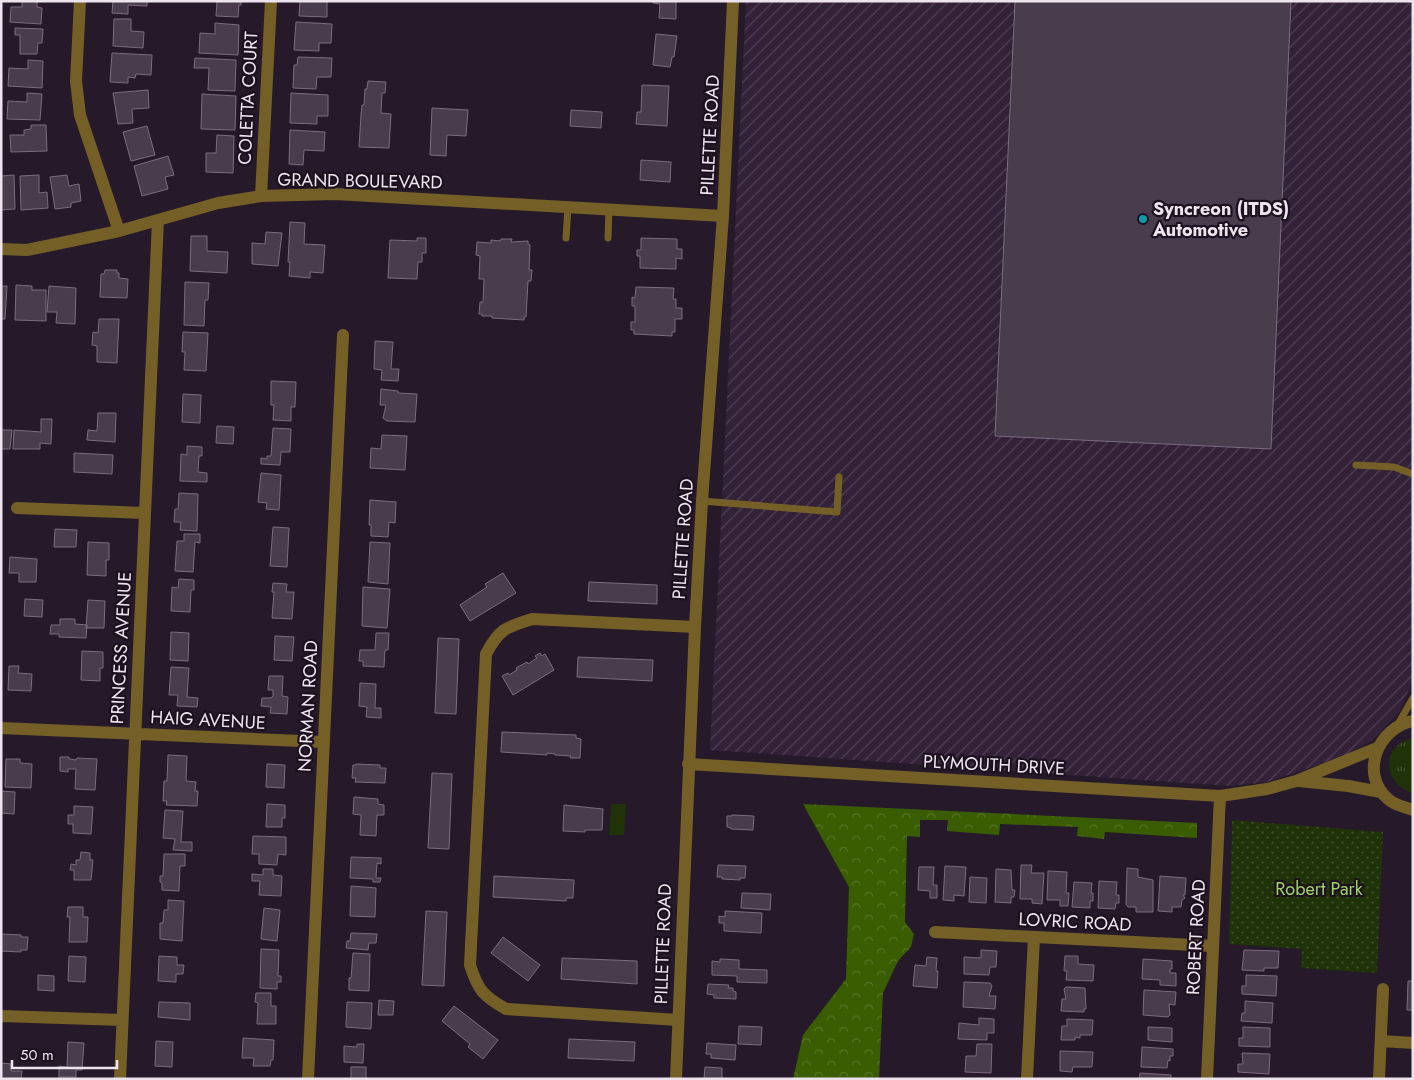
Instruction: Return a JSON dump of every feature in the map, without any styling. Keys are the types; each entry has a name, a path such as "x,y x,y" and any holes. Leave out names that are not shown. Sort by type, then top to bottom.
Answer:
{"street":[{"path":"80,1 76,82 80,115 119,231"},
{"name":"COLETTA COURT","path":"261,196 270,1"},
{"name":"PILLETTE ROAD","path":"676,1079 695,627 702,502 724,216 733,1"},
{"name":"GRAND BOULEVARD","path":"1,249 26,250 119,231 218,203 261,196 335,194 724,216"},
{"name":"PRINCESS AVENUE","path":"120,1079 158,220"},
{"name":"NORMAN ROAD","path":"308,1079 343,335"},
{"path":"18,508 145,513"},
{"path":"678,1020 506,1009 489,999 476,984 470,965 486,654 494,638 508,626 532,619 695,627"},
{"path":"1413,722 1397,726 1386,736 1377,748 1373,767 1375,779 1381,792 1389,801 1413,810"},
{"name":"HAIG AVENUE","path":"1,728 324,742"},
{"name":"PLYMOUTH DRIVE","path":"688,764 1220,796 1267,790 1296,781 1377,748"},
{"name":"PLYMOUTH DRIVE","path":"1296,781 1348,786 1381,792"},
{"name":"ROBERT ROAD","path":"1207,1079 1220,796"},
{"name":"LOVRIC ROAD","path":"935,932 1213,946"},
{"path":"1027,1079 1034,937"},
{"path":"1379,1079 1383,989"},
{"path":"1,1016 122,1020"},
{"path":"1381,1040 1413,1043"}],"lane":[{"path":"566,238 568,207"},
{"path":"608,238 609,209"},
{"path":"1356,465 1394,467 1413,474"},
{"path":"702,502 837,512 839,477"},
{"path":"1397,726 1413,698"}],"shaded area":[{"path":"746,1 1413,1 1413,680 1400,711 1371,741 1342,757 1267,782 1230,786 710,750"}],"green space":[{"path":"1413,738 1413,793 1395,782 1389,765 1390,756 1395,748 1402,742"},
{"path":"611,804 626,804 624,835 609,835"},
{"path":"803,804 1197,823 1197,838 1105,832 1104,839 1077,836 1078,827 1000,824 999,835 947,831 948,820 920,820 920,837 907,836 905,922 914,934 911,947 898,961 883,993 879,1079 793,1079 803,1035 846,979 849,887"},
{"name":"Robert Park","path":"1232,820 1383,832 1377,973 1301,968 1302,949 1229,944"}],"building":[{"path":"22,1 37,1 37,7 42,8 41,24 10,22 11,7 22,7"},
{"path":"113,1 147,1 147,6 128,5 128,14 112,13"},
{"path":"217,1 241,1 238,17 216,16"},
{"path":"300,1 327,1 327,17 299,16"},
{"path":"653,1 676,1 676,19 659,18 660,4 653,3"},
{"name":"Syncreon (ITDS) Automotive","path":"1015,1 1291,1 1271,449 995,436"},
{"path":"114,19 131,19 131,31 144,32 143,48 113,46"},
{"path":"296,22 332,24 331,43 319,43 319,51 294,50"},
{"path":"215,23 239,25 238,55 199,53 200,33 215,34"},
{"path":"15,28 43,29 42,43 38,43 37,54 20,54 20,35 15,35"},
{"path":"656,34 677,36 674,57 672,57 670,67 653,65"},
{"path":"112,53 152,55 151,75 136,74 135,78 128,77 128,83 110,82"},
{"path":"298,57 332,58 331,77 317,77 316,89 293,88 294,65 297,65"},
{"path":"195,58 236,60 235,91 208,90 209,68 194,68"},
{"path":"28,60 43,61 42,88 8,86 9,68 28,69"},
{"path":"368,81 386,82 385,93 382,93 381,113 391,114 389,148 359,147 362,105 364,105 365,89 367,89"},
{"path":"642,85 669,86 667,126 636,124 637,112 641,112"},
{"path":"148,90 149,108 132,109 133,123 118,124 113,93"},
{"path":"27,93 42,94 40,120 7,119 8,101 27,102"},
{"path":"291,93 328,95 328,116 317,116 317,124 290,123"},
{"path":"202,94 236,96 235,130 201,129"},
{"path":"432,108 468,110 466,136 447,135 446,156 430,155"},
{"path":"571,110 602,112 601,128 570,126"},
{"path":"31,125 46,125 47,151 11,152 10,135 24,135 24,130 31,129"},
{"path":"147,126 155,155 131,161 123,132"},
{"path":"290,130 325,132 324,151 304,150 303,165 289,164"},
{"path":"217,135 234,136 233,173 206,172 206,153 216,153"},
{"path":"168,156 174,175 165,177 168,189 142,196 134,166"},
{"path":"641,160 671,162 670,182 640,180"},
{"path":"14,175 15,209 1,210 1,176"},
{"path":"39,175 39,193 47,192 48,208 21,210 20,176"},
{"path":"67,175 69,186 79,184 81,201 71,203 71,207 55,209 50,177"},
{"path":"290,222 305,223 304,244 325,245 323,273 310,272 310,278 289,276"},
{"path":"266,232 282,233 278,266 252,264 252,243 265,244"},
{"path":"191,236 207,236 207,251 228,252 227,273 190,271"},
{"path":"417,238 426,238 426,253 422,253 422,262 418,262 417,279 388,278 390,240 417,241"},
{"path":"641,238 677,239 677,249 682,249 682,259 676,258 676,269 640,268 640,256 637,256 637,250 641,250"},
{"path":"501,239 512,239 511,242 528,241 530,245 529,270 532,270 531,281 528,281 526,317 524,317 524,320 492,318 492,316 482,316 482,314 479,314 480,302 483,302 484,279 479,279 480,256 476,255 477,242 491,243 491,240 500,241"},
{"path":"105,270 117,270 119,278 128,279 127,298 100,297 101,274 104,274"},
{"path":"185,282 209,283 208,300 205,300 204,326 184,325"},
{"path":"16,285 32,286 32,291 46,290 46,321 15,320"},
{"path":"1,286 7,286 5,319 1,319"},
{"path":"49,286 76,288 75,324 56,323 57,312 47,312"},
{"path":"636,287 674,288 673,299 676,299 676,308 682,308 682,319 675,319 675,332 672,332 672,336 634,334 634,330 631,330 631,322 635,322 635,306 632,306 632,297 635,298"},
{"path":"99,319 119,319 117,363 97,362 97,346 92,345 93,332 98,333"},
{"path":"183,332 208,333 206,371 184,370 185,352 182,352"},
{"path":"375,341 393,342 391,369 399,369 398,381 381,380 382,370 374,369"},
{"path":"271,381 296,382 295,407 291,407 291,421 273,420 274,405 271,405"},
{"path":"381,389 398,391 398,393 417,394 415,422 387,421 383,418 386,405 380,405"},
{"path":"183,394 201,395 200,423 182,422"},
{"path":"98,413 116,413 115,442 87,440 88,430 97,431"},
{"path":"41,419 52,419 51,444 40,443 40,449 13,449 14,430 41,432"},
{"path":"217,426 234,427 233,444 216,443"},
{"path":"273,428 291,429 290,452 281,452 280,465 261,464 261,458 267,459 267,456 271,456"},
{"path":"1,430 12,430 10,449 1,449"},
{"path":"382,435 407,436 405,470 370,468 371,448 381,449"},
{"path":"187,446 202,447 202,456 199,456 198,472 207,473 207,482 180,481 181,454 187,455"},
{"path":"74,453 113,455 112,474 74,472"},
{"path":"261,473 281,475 279,510 266,509 267,503 258,502"},
{"path":"179,493 198,494 197,531 180,530 181,522 174,522 175,509 178,509"},
{"path":"370,500 396,502 395,523 389,522 388,537 371,536 371,525 369,525"},
{"path":"273,527 289,528 287,567 270,566"},
{"path":"55,529 77,530 76,547 54,547"},
{"path":"184,534 200,534 200,543 195,542 193,572 175,571 177,541 184,541"},
{"path":"88,542 109,543 109,560 106,560 106,576 87,575"},
{"path":"370,542 390,543 388,584 368,582"},
{"path":"10,557 37,559 36,582 19,582 19,573 9,573"},
{"path":"503,573 516,593 470,621 460,605 487,587 485,584"},
{"path":"179,579 194,580 194,590 191,590 190,612 171,611 172,587 178,588"},
{"path":"589,582 657,585 657,604 588,601"},
{"path":"273,583 287,584 286,592 294,592 292,619 272,618"},
{"path":"363,587 390,589 387,628 362,626"},
{"path":"25,599 43,600 42,617 24,616"},
{"path":"88,600 105,601 104,628 86,628"},
{"path":"60,619 75,619 75,624 87,625 86,638 59,637 59,634 50,634 51,625 60,625"},
{"path":"171,632 189,633 188,661 170,660"},
{"path":"376,633 389,633 384,667 363,666 363,661 359,661 360,650 375,650"},
{"path":"275,636 294,637 292,661 274,660"},
{"path":"438,638 459,639 456,714 435,713"},
{"path":"82,651 103,652 103,668 100,668 100,681 81,680"},
{"path":"540,653 542,656 545,654 554,670 513,695 502,676 508,673 509,675 517,670 516,668 527,662 528,664 537,658 535,656"},
{"path":"578,657 653,660 652,681 577,677"},
{"path":"9,666 19,666 18,673 32,674 31,691 8,690"},
{"path":"171,667 189,668 187,697 198,698 197,707 177,706 178,695 169,695"},
{"path":"269,676 283,676 282,696 288,697 287,714 270,713 271,707 261,706 262,698 271,698 273,696 273,690 268,690"},
{"path":"360,683 376,684 375,708 381,708 381,718 366,717 367,707 359,706"},
{"path":"502,732 576,735 576,738 581,739 580,758 547,753 547,755 501,752"},
{"path":"168,755 187,756 186,781 196,782 195,791 198,791 197,806 166,805 167,801 163,801 164,781 167,781"},
{"path":"60,757 69,757 69,759 76,760 77,758 97,759 95,790 75,789 76,769 68,769 68,772 60,771"},
{"path":"6,759 20,759 20,763 32,764 31,788 5,787"},
{"path":"267,764 285,765 284,788 266,787"},
{"path":"353,765 380,765 380,768 386,768 385,783 355,782 356,778 352,778"},
{"path":"432,773 452,774 449,849 428,848"},
{"path":"1,791 15,792 14,814 1,813"},
{"path":"354,797 378,799 378,804 384,805 384,815 377,815 376,836 360,835 361,815 353,814"},
{"path":"267,804 285,805 285,818 282,818 282,827 266,827"},
{"path":"564,805 603,809 602,830 585,830 585,832 563,831"},
{"path":"74,806 93,807 91,834 73,833 73,824 68,824 68,815 74,815"},
{"path":"165,810 183,811 181,842 192,842 192,851 173,850 175,839 163,838"},
{"path":"727,816 754,816 753,830 731,829 727,827"},
{"path":"253,836 286,837 286,855 278,854 277,865 259,864 259,854 252,854"},
{"path":"81,852 90,853 90,860 93,860 91,880 74,880 74,870 70,870 71,864 76,865 76,860 80,860"},
{"path":"164,854 185,854 185,866 180,866 179,891 162,890 160,876 163,876"},
{"path":"351,857 381,858 381,864 377,863 376,878 381,878 380,882 373,882 373,879 350,878"},
{"path":"718,865 746,866 745,878 740,878 740,880 717,877"},
{"path":"1021,865 1032,865 1031,873 1044,873 1042,904 1032,903 1032,899 1020,899"},
{"path":"945,866 966,867 964,896 954,895 954,901 943,900"},
{"path":"919,867 934,867 933,885 937,885 937,898 930,898 930,891 918,890"},
{"path":"1127,868 1138,869 1138,877 1153,880 1153,912 1136,912 1136,907 1128,907 1126,904"},
{"path":"263,869 273,869 273,875 282,876 281,896 259,895 260,881 252,881 252,874 263,875"},
{"path":"996,869 1011,870 1012,890 1015,890 1014,897 1011,897 1011,903 995,902"},
{"path":"1048,871 1067,872 1066,893 1069,893 1068,906 1060,906 1060,900 1047,900"},
{"path":"494,876 574,880 573,898 566,898 566,901 493,897"},
{"path":"1160,876 1186,878 1185,895 1183,895 1185,898 1182,900 1181,907 1172,907 1172,912 1158,911"},
{"path":"970,877 987,878 986,903 969,902"},
{"path":"1099,881 1117,882 1116,895 1119,895 1119,903 1116,903 1115,909 1098,908"},
{"path":"1074,882 1092,883 1091,893 1093,893 1093,901 1090,901 1090,908 1072,907"},
{"path":"351,886 376,888 375,917 350,916"},
{"path":"742,893 771,894 770,910 741,908"},
{"path":"168,900 184,901 182,941 160,939 160,923 163,923 164,910 168,910"},
{"path":"68,907 83,907 83,917 88,917 87,942 69,942 70,917 67,917"},
{"path":"264,908 280,910 277,941 261,939"},
{"path":"426,911 447,912 444,986 422,985"},
{"path":"725,911 762,913 761,933 724,931 724,923 719,923 719,916 725,917"},
{"path":"351,933 377,934 376,943 369,943 368,950 346,948 347,941 350,941"},
{"path":"1,934 28,937 27,950 21,950 21,952 1,951"},
{"path":"503,937 540,965 528,981 491,953"},
{"path":"261,949 279,950 278,976 281,976 281,982 277,982 277,989 260,988"},
{"path":"981,950 997,951 996,967 990,967 989,975 964,974 964,957 981,958"},
{"path":"1244,950 1279,951 1278,968 1264,968 1264,971 1242,970"},
{"path":"353,953 370,954 369,991 349,990"},
{"path":"69,956 86,957 85,982 68,981"},
{"path":"159,956 177,957 177,965 184,965 183,974 176,974 176,982 158,981"},
{"path":"1065,956 1078,956 1078,964 1094,965 1093,981 1066,980 1067,971 1064,971"},
{"path":"927,957 937,958 937,988 913,986 915,965 926,966"},
{"path":"562,958 637,961 637,984 561,979"},
{"path":"720,959 739,960 739,969 767,970 767,983 737,982 737,976 712,975 712,961 720,962"},
{"path":"1143,959 1172,961 1170,973 1176,973 1176,986 1160,985 1160,980 1142,979"},
{"path":"38,975 54,976 54,991 38,990"},
{"path":"1246,975 1277,976 1276,996 1242,994 1242,986 1246,986"},
{"path":"1408,981 1413,981 1413,1010 1407,1010"},
{"path":"964,982 990,983 992,986 989,996 996,996 995,1009 963,1007"},
{"path":"708,984 729,985 728,988 733,988 733,991 736,992 736,999 714,998 714,995 707,994"},
{"path":"1066,987 1085,988 1086,1009 1084,1009 1084,1012 1061,1011 1062,999 1066,999 1064,989"},
{"path":"1144,990 1176,992 1175,1005 1169,1004 1170,1015 1168,1017 1143,1015"},
{"path":"256,993 271,993 271,1006 276,1006 276,1024 257,1024 258,1003 255,1002"},
{"path":"379,1000 394,1001 393,1015 378,1015"},
{"path":"1245,1001 1273,1003 1272,1023 1241,1021 1242,1013 1245,1013"},
{"path":"159,1002 190,1003 190,1020 158,1017"},
{"path":"347,1002 372,1003 371,1029 346,1027"},
{"path":"454,1006 498,1040 483,1059 468,1047 470,1044 442,1021"},
{"path":"979,1018 994,1019 994,1033 987,1033 987,1040 958,1039 959,1023 979,1025"},
{"path":"1067,1019 1093,1020 1092,1035 1080,1035 1080,1038 1075,1037 1075,1040 1061,1040 1062,1026 1067,1026"},
{"path":"739,1026 762,1027 761,1045 738,1044"},
{"path":"1148,1027 1172,1028 1172,1042 1148,1040"},
{"path":"1243,1027 1270,1028 1270,1047 1239,1046 1239,1038 1243,1038"},
{"path":"243,1038 274,1040 273,1060 271,1060 270,1066 253,1066 254,1058 242,1058"},
{"path":"569,1039 635,1042 634,1061 568,1058"},
{"path":"156,1041 173,1042 172,1067 155,1066"},
{"path":"68,1042 84,1043 82,1070 76,1070 76,1077 59,1077 59,1066 67,1067"},
{"path":"707,1043 736,1045 735,1060 711,1058 711,1054 706,1054"},
{"path":"357,1044 364,1044 363,1063 344,1062 344,1046 357,1047"},
{"path":"977,1044 992,1044 991,1073 965,1072 966,1056 976,1056"},
{"path":"1142,1047 1173,1049 1173,1056 1170,1056 1170,1061 1168,1060 1167,1068 1141,1067"},
{"path":"1060,1051 1093,1052 1092,1067 1073,1067 1072,1072 1060,1071"},
{"path":"1242,1053 1270,1054 1269,1074 1238,1072 1238,1064 1243,1064"},
{"path":"1,1063 11,1064 11,1071 22,1071 21,1079 1,1079"},
{"path":"351,1067 366,1067 366,1079 351,1079"},
{"path":"705,1067 722,1068 722,1079 704,1079"},
{"path":"1140,1073 1171,1075 1171,1079 1139,1079"}],"place":[{"name":"Syncreon (ITDS) Automotive","path":"1143,219"}]}
